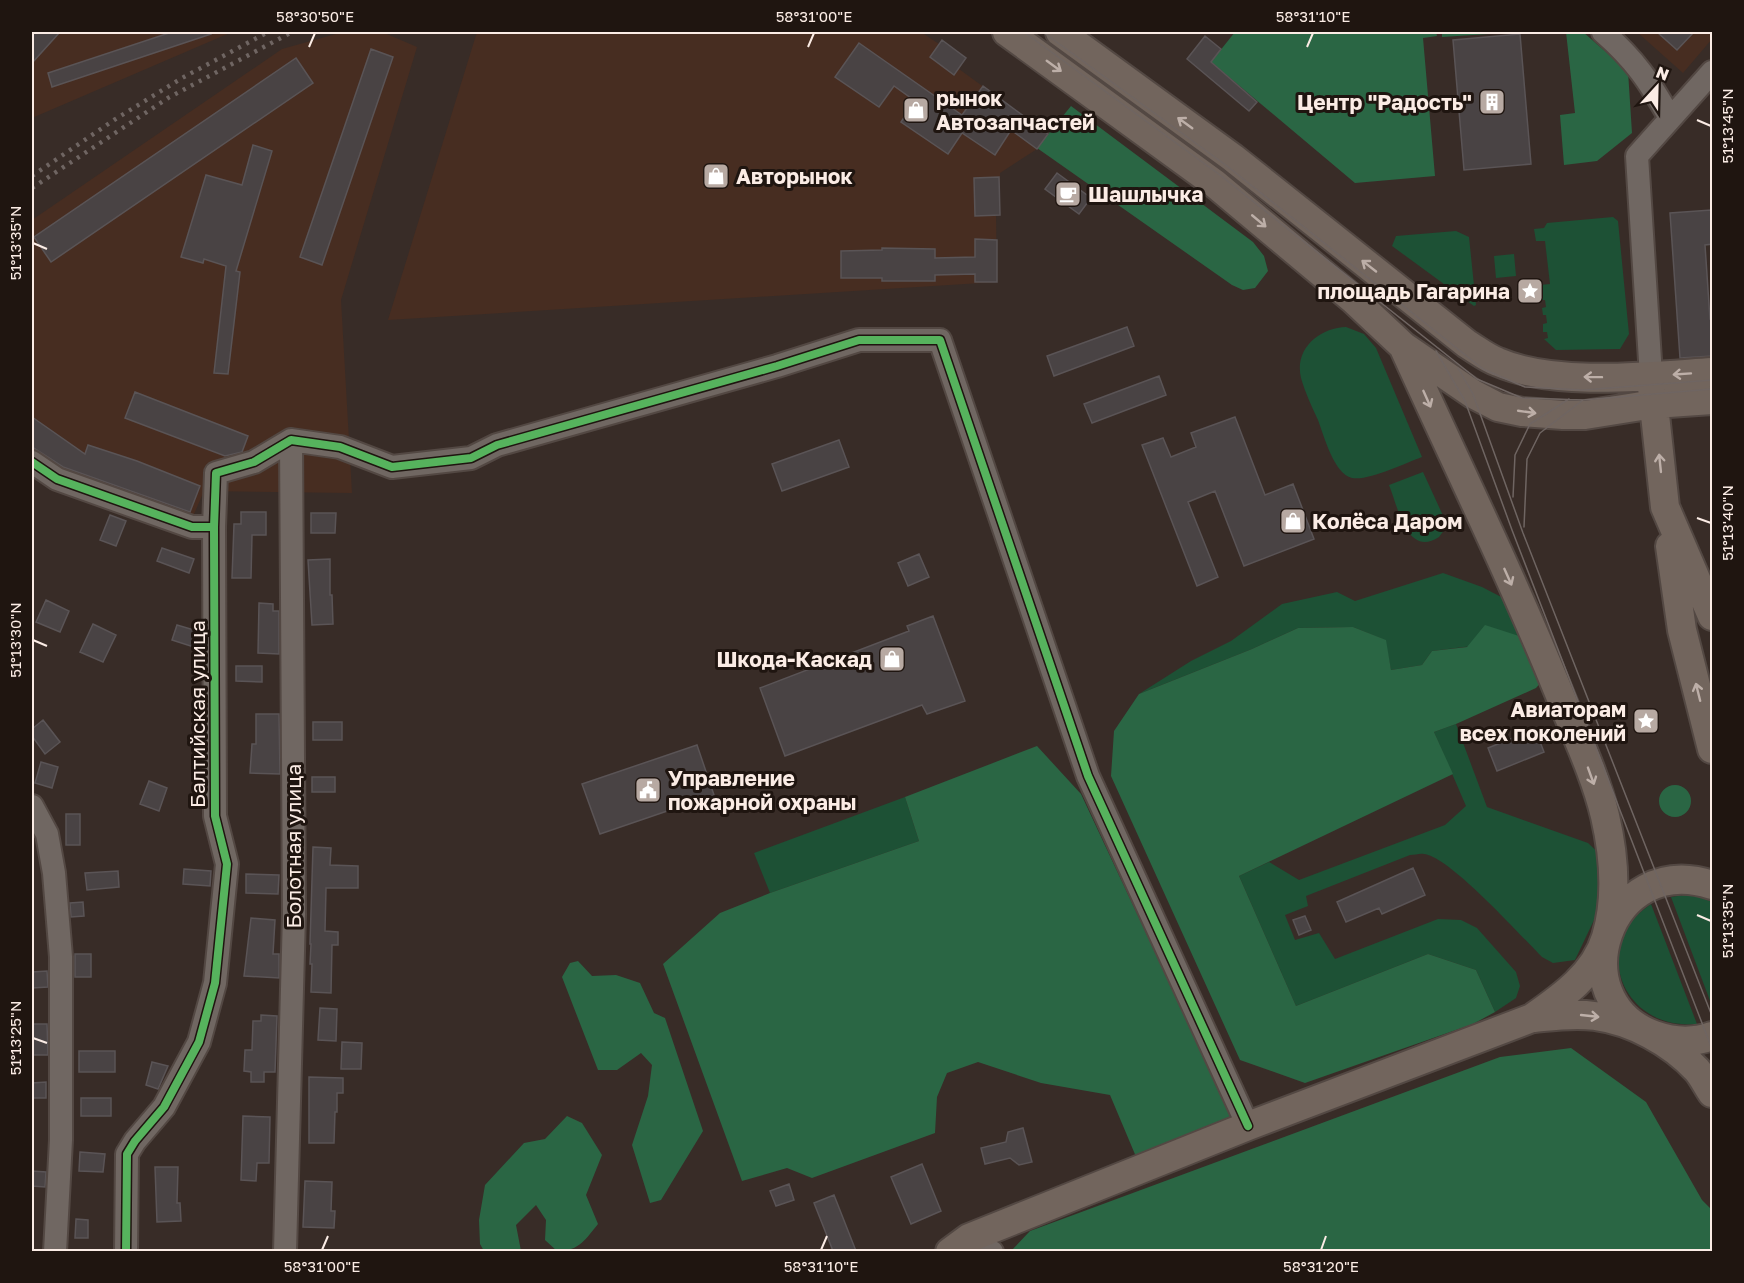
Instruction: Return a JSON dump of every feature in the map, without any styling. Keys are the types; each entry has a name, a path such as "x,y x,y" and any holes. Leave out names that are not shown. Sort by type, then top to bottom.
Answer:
{"main road":[{"path":"1007,32 1214,183 1354,300 1403,346 1473,394 1498,407 1545,415 1585,415 1654,404 1713,400"},
{"path":"1060,32 1233,158 1467,344 1498,363 1541,374 1595,377 1713,372"},
{"path":"1403,346 1546,661 1593,779 1604,815 1612,860 1613,898 1603,965 1609,990 1625,1016 1697,1070 1713,1093"},
{"path":"1443,436 1447,420 1455,409 1473,394 1541,374"},
{"path":"1651,376 1665,507 1682,630 1713,749"},
{"path":"1665,507 1703,576 1713,616"},
{"path":"970,1247 1248,1126 1532,1018 1568,994 1594,961 1620,910 1633,897 1646,889 1673,880 1702,881 1713,885"},
{"path":"1532,1018 1569,1014 1595,1016 1621,1022 1663,1038 1684,1041 1713,1036"}],"street":[{"path":"1603,32 1626,52 1649,80 1670,118"},
{"path":"1651,376 1637,156 1713,72"},
{"path":"291,440 340,447 392,467 471,458 497,445 777,366 858,340 940,340 1088,776 1248,1126"},
{"name":"Балтийская улица","path":"126,1251 127,1154 164,1107 199,1042 215,983 227,864 215,816 214,527 216,473 254,462 291,440"},
{"name":"Болотная улица","path":"285,1251 294,914 291,440"},
{"path":"32,462 57,480 192,527 214,527"},
{"path":"32,806 47,834 54,873 61,957 61,1140 54,1251"}],"shaded area":[{"path":"32,32 232,32 32,118"},
{"path":"343,32 382,32 417,47 341,300 352,493 204,491 191,521 60,473 32,454 32,220 282,49"},
{"name":"Авторынок","path":"477,32 921,32 939,44 942,40 966,58 959,69 1048,134 1037,149 1000,173 1000,215 996,215 997,282 388,320"},
{"path":"1637,32 1712,32 1712,39 1683,73"}],"green space":[{"path":"1235,32 1436,32 1437,36 1423,38 1435,176 1355,183 1211,62"},
{"path":"1442,32 1519,32 1442,37"},
{"path":"1566,32 1583,32 1628,71 1632,133 1597,161 1564,165 1560,115 1575,113"},
{"path":"1071,106 1253,242 1264,256 1268,271 1255,288 1243,290 1232,285 1037,148"},
{"path":"1613,217 1618,221 1629,334 1620,349 1556,350 1544,339 1548,338 1547,332 1543,332 1543,324 1547,323 1542,308 1546,307 1545,300 1541,300 1540,285 1550,284 1545,241 1536,241 1534,229 1544,228 1547,223"},
{"path":"1456,231 1469,237 1476,305 1474,306 1392,246 1396,236"},
{"path":"1514,254 1516,276 1496,278 1494,256"},
{"path":"1346,327 1364,334 1376,348 1422,457 1368,477 1352,478 1340,470 1327,444 1301,378 1301,358 1311,342 1327,331"},
{"path":"1423,472 1445,520 1445,529 1439,537 1428,542 1419,541 1411,536 1400,517 1389,485"},
{"path":"1443,573 1482,587 1507,600 1528,639 1432,651 1422,665 1391,670 1385,640 1353,627 1298,628 1139,694 1191,661 1231,641 1282,604 1337,592 1355,601"},
{"path":"1485,625 1528,639 1544,679 1536,688 1434,732 1453,774 1239,876 1296,1006 1428,954 1476,970 1495,1012 1473,1024 1305,1083 1240,1060 1111,776 1114,731 1139,694 1298,628 1353,627 1386,640 1391,670 1422,665 1432,651 1467,647"},
{"path":"1456,724 1487,807 1588,843 1605,859 1604,899 1575,960 1553,963 1542,957 1485,899 1450,868 1424,854 1410,855 1306,896 1308,906 1285,915 1295,940 1319,933 1335,959 1438,919 1461,920 1477,928 1516,972 1520,986 1516,998 1495,1012 1476,970 1428,954 1296,1006 1239,876 1269,862 1299,880 1445,825 1466,806 1434,732"},
{"path":"1037,746 1081,794 1234,1121 1137,1159 1110,1095 1041,1083 978,1062 947,1073 937,1097 935,1133 812,1178 787,1168 742,1181 663,964 720,913 919,841 905,797"},
{"path":"1675,785 1686,790 1691,801 1686,812 1675,817 1664,812 1659,801 1664,790"},
{"path":"905,797 919,841 770,893 754,853"},
{"path":"1684,895 1712,902 1712,1006 1671,897"},
{"path":"1651,904 1697,1024 1671,1023 1650,1014 1633,1000 1623,982 1618,962 1621,941 1632,922"},
{"path":"578,961 592,976 616,975 640,983 654,1013 665,1018 703,1131 661,1200 650,1203 632,1145 648,1096 652,1065 641,1053 617,1070 598,1070 562,977 570,963"},
{"path":"1571,1048 1646,1102 1702,1200 1712,1210 1712,1251 1011,1251 1030,1231 1500,1057"},
{"path":"567,1116 582,1123 602,1155 586,1195 598,1224 576,1247 557,1251 545,1240 546,1220 536,1205 516,1225 521,1251 484,1251 480,1244 479,1220 485,1185 524,1143 545,1139"}],"building":[{"path":"32,32 60,32 32,63"},
{"path":"172,32 210,32 211,34 52,87 48,73"},
{"path":"1657,32 1694,32 1677,50"},
{"name":"Центр \"Радость\"","path":"1520,34 1531,164 1464,170 1453,40"},
{"path":"1205,36 1221,49 1211,62 1257,102 1249,111 1187,59"},
{"path":"942,40 966,58 954,75 930,57"},
{"path":"859,43 962,115 983,86 1048,134 1037,149 1011,130 995,155 962,133 948,154 901,122 915,101 894,86 879,107 835,77"},
{"path":"371,49 393,57 322,265 300,257"},
{"path":"296,58 313,83 51,262 34,237"},
{"path":"253,145 272,151 236,271 240,272 228,374 214,373 226,266 204,259 203,263 181,257 206,175 242,185"},
{"name":"Шашлычка","path":"1057,173 1091,198 1079,214 1045,189"},
{"path":"999,177 1000,215 975,216 974,178"},
{"path":"1711,210 1713,244 1705,245 1710,319 1713,319 1713,356 1680,358 1670,213"},
{"path":"975,239 997,240 997,282 975,282 975,274 935,275 935,281 841,278 841,251 882,250 882,248 935,249 935,258 975,257"},
{"path":"1127,327 1134,346 1054,376 1047,356"},
{"path":"1159,376 1166,395 1092,423 1084,404"},
{"path":"135,392 248,436 242,452 225,456 125,418"},
{"path":"32,417 85,454 88,445 137,461 200,486 190,512 63,467 32,447"},
{"path":"1235,417 1265,495 1293,484 1314,539 1244,566 1215,491 1188,502 1218,577 1197,586 1142,445 1163,438 1171,457 1196,447 1191,433"},
{"path":"839,440 849,467 782,491 772,464"},
{"path":"241,512 266,512 266,535 252,535 251,578 232,578 234,524 241,524"},
{"path":"311,513 336,513 335,533 311,533"},
{"path":"110,515 126,521 116,546 100,540"},
{"path":"162,548 194,559 189,573 157,561"},
{"path":"919,554 929,577 908,586 898,563"},
{"path":"330,559 333,624 312,625 308,560"},
{"path":"46,600 69,611 60,632 36,622"},
{"path":"259,603 273,604 273,611 279,611 279,654 258,653"},
{"name":"Шкода-Каскад","path":"933,616 965,701 927,714 922,705 785,756 760,688 909,631 907,626"},
{"path":"93,624 116,635 103,662 80,652"},
{"path":"177,625 201,632 200,649 172,640"},
{"path":"236,666 262,666 262,682 236,681"},
{"path":"256,714 279,714 280,774 250,773 252,744 256,744"},
{"path":"43,720 60,742 45,754 32,736 32,729"},
{"path":"313,722 342,722 342,740 313,740"},
{"path":"1535,729 1544,752 1497,771 1488,748"},
{"name":"Управление пожарной охраны","path":"697,745 714,795 600,834 582,784"},
{"path":"41,762 58,767 52,788 35,783"},
{"path":"312,777 335,777 335,792 312,792"},
{"path":"149,781 167,788 159,811 140,804"},
{"path":"66,814 80,814 80,845 66,845"},
{"path":"313,847 331,848 330,865 358,866 358,888 326,888 325,931 338,932 338,945 332,945 331,993 311,992"},
{"path":"1413,868 1425,895 1382,914 1379,908 1346,922 1337,902"},
{"path":"184,869 211,871 210,886 183,884"},
{"path":"118,871 119,887 87,890 85,873"},
{"path":"246,874 279,875 278,894 246,893"},
{"path":"83,902 84,916 71,917 70,903"},
{"path":"1305,916 1311,930 1299,935 1293,920"},
{"path":"251,918 275,920 273,954 279,954 279,978 244,976"},
{"path":"75,954 91,954 91,977 75,977"},
{"path":"47,971 48,987 32,988 32,972"},
{"path":"320,1008 337,1009 336,1041 318,1040"},
{"path":"261,1015 277,1016 275,1072 264,1072 264,1082 251,1082 251,1072 244,1071 245,1050 252,1050 253,1021 261,1021"},
{"path":"32,1024 47,1024 48,1055 32,1055"},
{"path":"342,1042 362,1043 361,1069 341,1069"},
{"path":"79,1051 115,1051 115,1072 79,1072"},
{"path":"152,1062 168,1066 158,1089 146,1085"},
{"path":"309,1077 343,1078 343,1093 337,1093 334,1143 309,1143"},
{"path":"46,1082 46,1098 32,1098 32,1083"},
{"path":"81,1098 111,1098 111,1116 81,1116"},
{"path":"243,1116 270,1117 269,1163 257,1163 256,1181 241,1180"},
{"path":"1023,1128 1032,1162 1019,1165 1010,1158 985,1164 981,1148 1006,1142 1008,1132"},
{"path":"80,1152 105,1154 103,1172 79,1171"},
{"path":"922,1164 941,1211 911,1224 891,1177"},
{"path":"155,1167 178,1167 177,1203 180,1203 181,1221 157,1222"},
{"path":"32,1171 46,1172 45,1187 32,1186"},
{"path":"305,1181 332,1182 331,1211 335,1211 334,1228 303,1227"},
{"path":"789,1184 794,1200 776,1206 770,1191"},
{"path":"834,1195 856,1251 833,1251 814,1203"},
{"path":"76,1219 88,1220 88,1238 75,1238"}],"tram line":[{"path":"1024,32 1220,175 1477,379 1522,398 1583,400 1712,389"},
{"path":"1043,32 1227,166 1483,369 1525,387 1583,390 1712,380"},
{"path":"1436,351 1465,401 1512,530 1712,1049"},
{"path":"1458,368 1473,394 1523,533 1712,1016"},
{"path":"1513,497 1515,455 1530,424 1569,399"},
{"path":"1524,527 1527,459 1540,433 1583,400"}],"railway":[{"path":"32,176 114,120 182,78 268,32"},
{"path":"32,188 168,98 292,32"}],"cycle path":[{"path":"214,527 216,473 254,462 291,440 340,447 392,467 471,458 497,445 777,366 859,340 940,340 1088,776 1248,1126"},
{"path":"32,462 57,479 192,527 214,527 215,816 227,864 215,983 199,1042 164,1107 127,1154 126,1252"}],"place":[{"name":"Центр \"Радость\"","path":"1492,102"},
{"name":"рынок Автозапчастей","path":"916,110"},
{"name":"Авторынок","path":"716,176"},
{"name":"Шашлычка","path":"1068,194"},
{"name":"площадь Гагарина","path":"1530,291"},
{"name":"Колёса Даром","path":"1293,521"},
{"name":"Шкода-Каскад","path":"892,659"},
{"name":"Авиаторам всех поколений","path":"1646,721"},
{"name":"Управление пожарной охраны","path":"648,790"}]}
